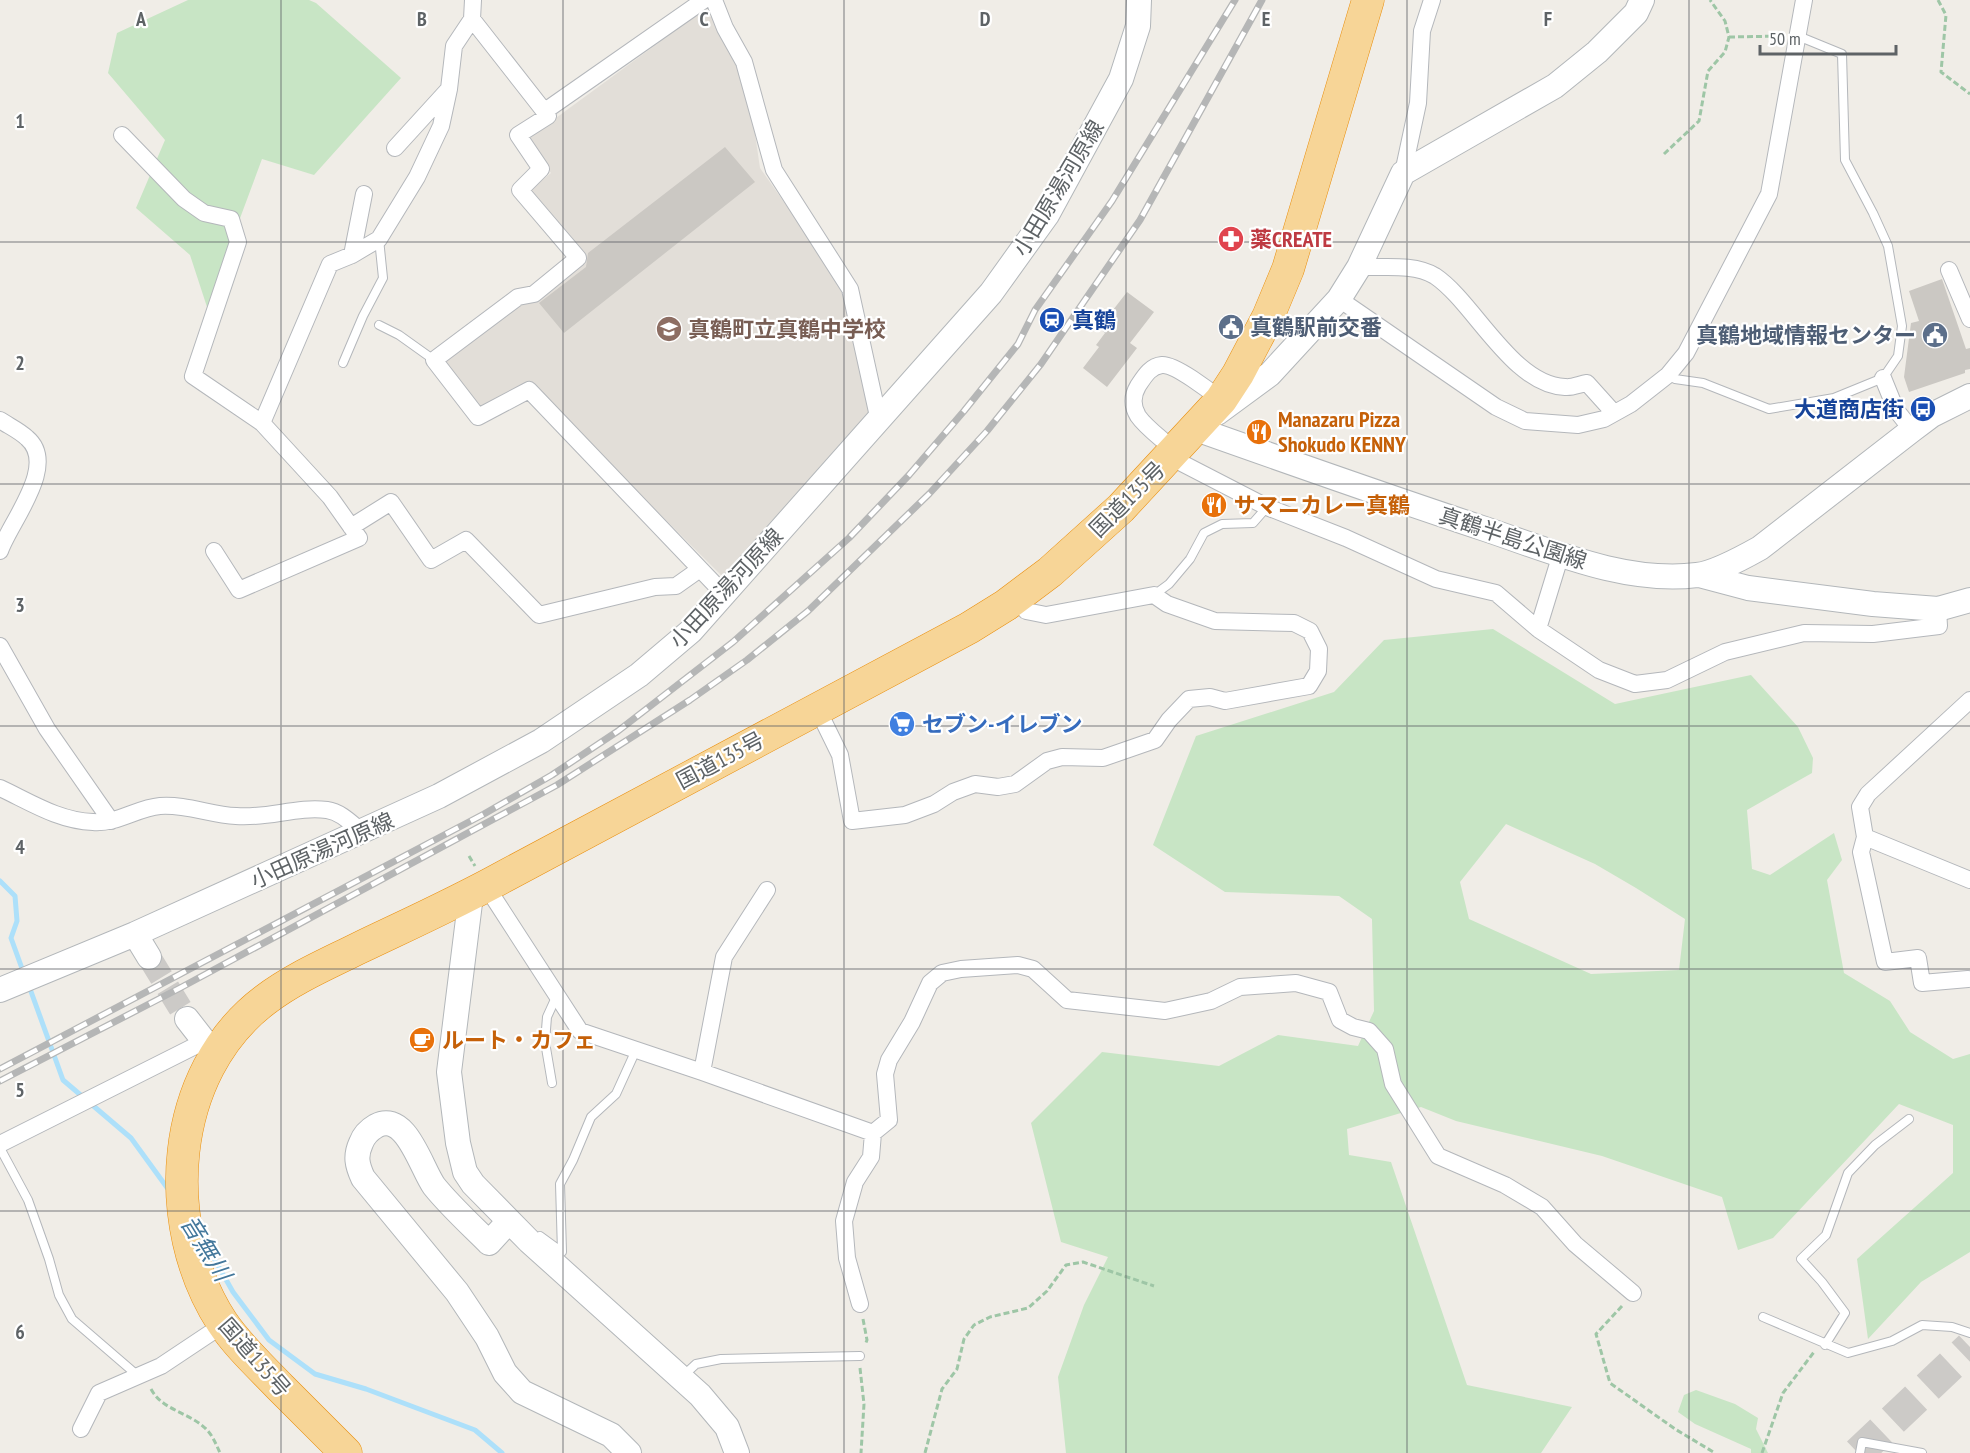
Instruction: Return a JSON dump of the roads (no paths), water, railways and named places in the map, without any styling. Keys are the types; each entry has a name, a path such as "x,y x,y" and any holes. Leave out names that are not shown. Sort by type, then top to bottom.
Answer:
{"highway":[{"name":"国道135号","path":"346,1453 245,1350 224,1324 209,1300 194,1265 186,1230 182,1188 183,1166 191,1114 204,1078 209,1048 277,991 313,970 479,890 969,628 1017,598 1050,572 1121,508 1221,400 1238,374 1268,317 1287,269 1368,0"}],"main road":[{"name":"小田原湯河原線","path":"0,990 135,934 439,796 542,741 639,675 691,631 992,293 1047,215 1121,79 1138,26 1139,0"},
{"path":"1180,446 1270,374 1339,299 1359,267 1403,173 1555,86 1597,52 1636,13 1642,0"},
{"name":"真鶴半島公園線","path":"1699,575 1738,560 1760,548 1911,430 1932,415 1970,396"},
{"name":"真鶴半島公園線","path":"1180,446 1623,573 1699,575 1748,588 1873,604 1938,609 1970,600"},
{"path":"479,890 449,1072 453,1114 465,1172 472,1184 529,1241 682,1377 727,1427 737,1453"},
{"path":"135,934 149,957"},
{"path":"187,1019 209,1048"},
{"path":"509,1221 489,1243 434,1185 406,1134 395,1124 382,1123 370,1129 363,1138 358,1149 357,1163 363,1178 457,1292 487,1337 505,1373 515,1386 522,1392 611,1435 628,1453"}],"street":[{"path":"262,423 330,264 352,255 379,239 417,177 441,126 449,89 454,46 472,19 473,0"},
{"path":"545,111 704,0"},
{"path":"714,0 725,27 744,62 774,170 850,289 879,421"},
{"path":"1403,173 1418,103 1422,31 1432,0"},
{"path":"1339,299 1496,407 1525,421 1578,425 1604,419 1631,404 1668,375 1686,352 1769,194 1804,0"},
{"path":"472,19 548,116 518,135 540,169 520,190 578,258 534,294 518,297 434,360 478,417 529,390 725,595"},
{"path":"395,148 449,89"},
{"path":"122,135 184,199 204,213 231,219 238,242 193,376 262,423 322,488 359,538 239,590 214,550"},
{"path":"352,255 364,194"},
{"path":"1359,267 1415,268 1434,276 1516,363 1542,382 1565,387 1587,383 1614,413"},
{"path":"1949,270 1970,319"},
{"path":"1221,400 1200,383 1172,368 1161,365 1149,371 1136,389 1132,403 1138,416 1267,507 1346,538 1436,579 1496,593 1538,629 1599,670 1635,684 1667,680 1725,652 1804,633 1873,634 1939,626 1938,609"},
{"path":"1883,378 1896,410 1911,430"},
{"path":"0,420 29,439 38,456 36,478 0,551"},
{"path":"351,527 391,502 431,560 466,540 539,615 655,587 676,586 700,569"},
{"path":"1538,629 1561,554"},
{"path":"817,708 840,755 852,821 905,815 975,784 998,787 1015,784 1047,761 1062,757 1103,758 1155,740 1168,720 1189,699 1210,697 1225,701 1310,686 1318,671 1319,649 1310,631 1294,623 1215,621 1167,604 1154,595 1046,615 1026,611 1017,598"},
{"path":"0,646 47,729 111,821"},
{"path":"1968,979 1922,983 1918,958 1885,962 1861,852 1865,837 1860,807 1868,794 1970,700"},
{"path":"0,788 50,813 94,823 111,821 158,806 189,807 235,816 255,817 306,810 328,810 340,814 362,831"},
{"path":"1865,837 1970,880"},
{"path":"479,890 557,994 580,1031 873,1133"},
{"path":"702,1072 724,957 767,890"},
{"path":"860,1304 847,1258 844,1221 855,1182 871,1156 873,1133 888,1120 885,1074 890,1060 912,1022 930,983 942,973 961,969 1018,965 1033,969 1067,1000 1165,1011 1211,1001 1240,987 1296,983 1329,992 1340,1020 1353,1027 1369,1030 1384,1049 1393,1084 1438,1156 1505,1185 1542,1207 1575,1244 1633,1293"},
{"path":"0,1146 209,1048"},
{"path":"81,1429 99,1393 161,1366 224,1324"}],"lane":[{"path":"1668,375 1675,379 1703,383 1769,409 1834,398 1883,378 1898,356 1902,326 1888,246 1845,160 1842,54 1798,36"},
{"path":"343,363 363,316 383,278 379,239"},
{"path":"379,325 399,335 434,360"},
{"path":"1154,595 1169,584 1190,559 1204,533 1222,524 1253,523 1267,507"},
{"path":"552,1083 545,1042 547,1017 557,994"},
{"path":"529,1241 538,1235 562,1252 560,1184 591,1117 616,1094 636,1050"},
{"path":"1823,1344 1845,1313 1801,1259 1826,1235 1848,1173 1875,1145 1909,1119"},
{"path":"0,1146 28,1200 59,1295 72,1319 137,1375"},
{"path":"1762,1317 1848,1353 1892,1341 1922,1325 1952,1327 1970,1333"},
{"path":"682,1377 696,1365 721,1359 860,1356"},
{"path":"1860,1453 1862,1442 1922,1453"}],"waterway":[{"path":"0,881 15,896 17,921 11,938 24,974"},
{"name":"音無川","path":"29,986 63,1080 131,1138 171,1193"},
{"name":"音無川","path":"202,1237 233,1292 269,1340 315,1374 366,1389 475,1430 502,1453"}],"tunnel":[{"path":"149,957 187,1019"},
{"path":"1858,1453 1970,1347"}],"railway":[{"path":"0,1069 484,814 552,775 618,731 733,642 849,538 909,475 1018,344 1035,310 1112,201 1235,0"},
{"path":"0,1081 180,988 557,785 690,700 747,660 808,611 929,494 987,431 1041,364 1140,220 1262,0"}],"place":[{"name":"薬CREATE","path":"1231,239"},
{"name":"真鶴","path":"1052,320"},
{"name":"真鶴駅前交番","path":"1231,327"},
{"name":"真鶴町立真鶴中学校","path":"669,329"},
{"name":"真鶴地域情報センター","path":"1935,335"},
{"name":"大道商店街","path":"1923,409"},
{"name":"Manazaru Pizza Shokudo KENNY","path":"1259,432"},
{"name":"サマニカレー真鶴","path":"1214,505"},
{"name":"セブン-イレブン","path":"902,724"},
{"name":"ルート・カフェ","path":"422,1040"}]}
